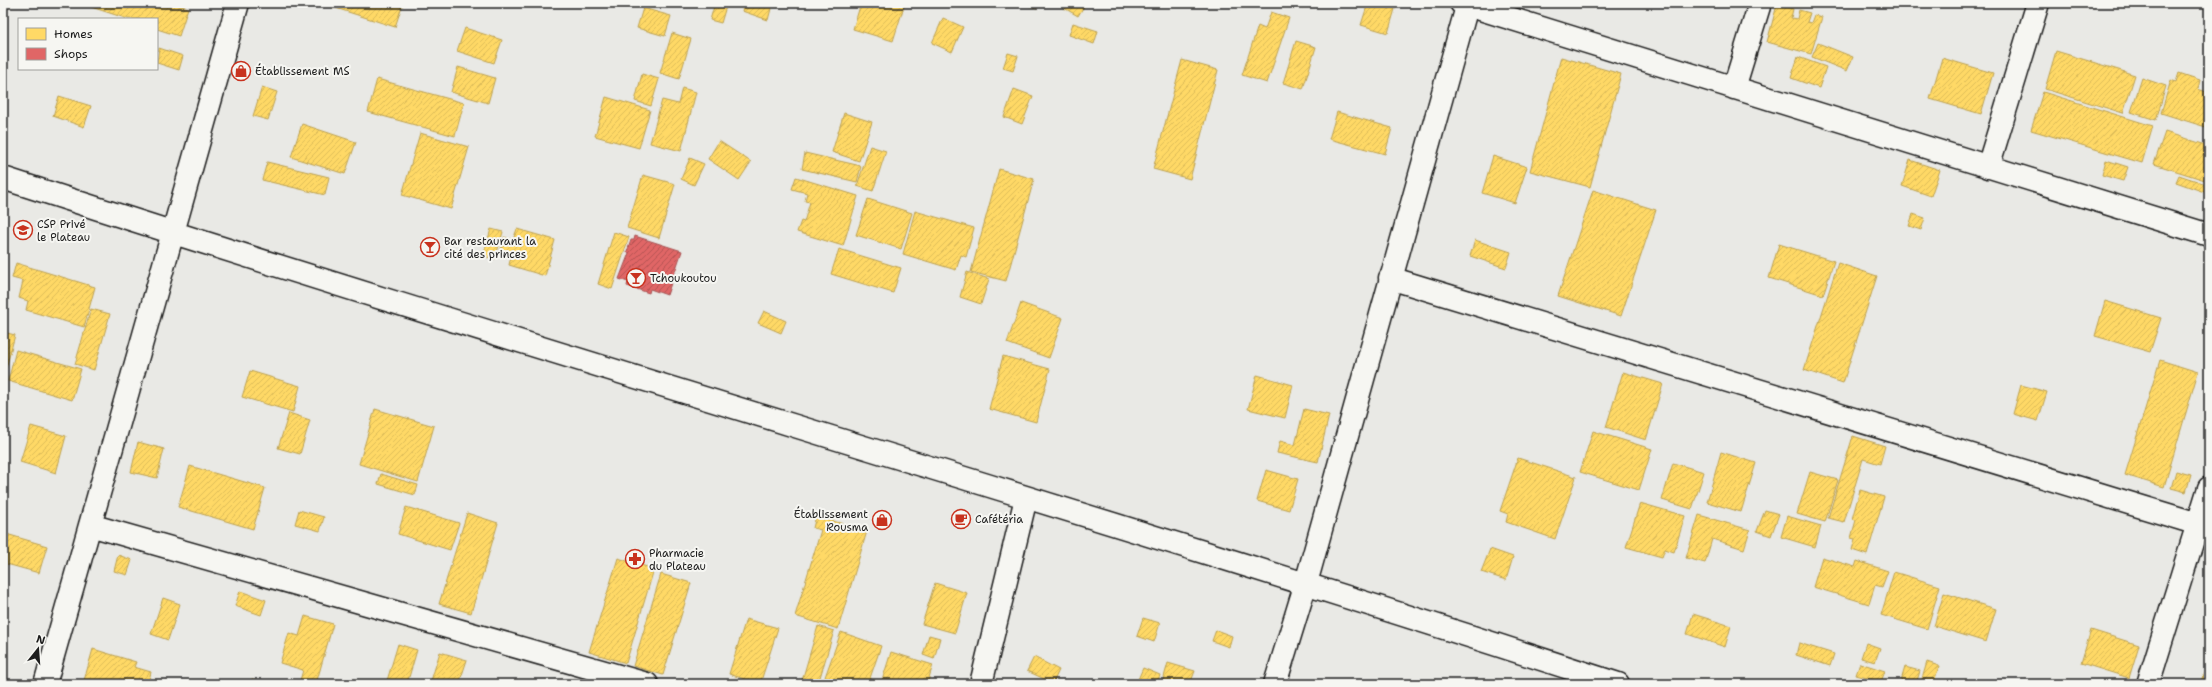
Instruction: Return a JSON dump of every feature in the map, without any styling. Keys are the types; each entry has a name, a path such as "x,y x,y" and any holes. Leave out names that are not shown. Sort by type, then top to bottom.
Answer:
{"street":[{"path":"45,684 238,3"},
{"path":"1734,88 1760,3"},
{"path":"1988,167 2038,3"},
{"path":"1275,684 1306,583 1465,4 2209,235"},
{"path":"3,178 172,233 1026,498 1306,583 1618,684"},
{"path":"1390,278 2198,524"},
{"path":"2148,684 2209,488"},
{"path":"981,684 1026,498"},
{"path":"90,525 647,684"}],"building: Homes":[{"path":"79,3 172,3 188,8 179,36 158,29 158,18 125,18"},
{"path":"320,3 403,3 395,27"},
{"path":"715,3 727,3 721,23 710,20"},
{"path":"744,3 755,5 756,3 766,3 772,5 768,20 742,11"},
{"path":"861,3 905,3 893,41 853,29"},
{"path":"1021,3 1039,3 1037,8"},
{"path":"1067,3 1086,3 1078,16 1064,8"},
{"path":"1131,3 1142,3 1140,8"},
{"path":"1295,3 1306,3 1303,8"},
{"path":"1368,3 1377,3 1395,9 1388,33 1361,25"},
{"path":"1777,5 1793,9 1791,18 1797,19 1799,10 1810,13 1807,22 1811,23 1814,15 1822,17 1811,54 1767,42"},
{"path":"643,8 671,16 665,36 637,28"},
{"path":"1271,12 1289,18 1267,83 1242,75 1258,26 1265,29"},
{"path":"943,18 963,27 952,52 932,43"},
{"path":"1073,23 1098,31 1094,44 1069,35"},
{"path":"465,28 502,40 494,63 457,51"},
{"path":"672,33 691,39 679,79 660,73"},
{"path":"1296,41 1316,47 1303,89 1283,83"},
{"path":"1818,43 1853,57 1847,71 1812,57"},
{"path":"159,48 183,56 179,70 158,63"},
{"path":"2056,51 2135,75 2123,113 2045,89"},
{"path":"1008,53 1018,56 1013,71 1003,68"},
{"path":"1561,57 1621,74 1590,187 1530,171"},
{"path":"1798,57 1826,67 1819,88 1791,78"},
{"path":"1942,58 1993,73 1981,114 1930,99"},
{"path":"1182,60 1218,70 1190,179 1153,169"},
{"path":"458,67 495,78 488,103 451,92"},
{"path":"2179,73 2200,80 2198,89 2209,93 2209,128 2161,113 2171,80 2176,82"},
{"path":"642,74 659,79 651,106 635,101"},
{"path":"2142,78 2166,86 2156,120 2131,112"},
{"path":"377,79 464,103 455,136 368,112"},
{"path":"262,87 277,92 268,120 253,116"},
{"path":"682,88 696,92 681,151 650,143 662,100 678,104"},
{"path":"1014,89 1033,96 1022,124 1004,117"},
{"path":"2043,92 2153,126 2142,163 2031,130"},
{"path":"59,96 91,106 84,127 53,116"},
{"path":"606,97 650,110 639,148 595,136"},
{"path":"1337,112 1392,128 1385,154 1329,139"},
{"path":"844,113 872,122 859,161 832,152"},
{"path":"302,124 356,142 345,174 291,157"},
{"path":"2165,132 2209,146 2208,181 2154,164"},
{"path":"420,133 469,147 451,209 402,195"},
{"path":"719,141 751,162 739,180 708,159"},
{"path":"870,146 886,151 873,191 857,186"},
{"path":"805,153 861,166 857,182 802,169"},
{"path":"1493,156 1527,167 1515,203 1482,193"},
{"path":"690,158 704,164 694,185 681,179"},
{"path":"1910,160 1940,170 1931,196 1902,186"},
{"path":"2106,160 2128,167 2123,181 2102,175"},
{"path":"267,162 329,177 325,195 262,180"},
{"path":"999,169 1034,179 1006,281 971,272"},
{"path":"643,175 675,184 659,238 627,228"},
{"path":"2179,175 2209,185 2207,193 2176,182"},
{"path":"796,177 858,196 843,246 797,232 801,221 804,222 810,202 805,201 807,193 792,189"},
{"path":"1593,190 1656,210 1621,316 1558,296"},
{"path":"868,199 912,213 901,249 856,235"},
{"path":"915,211 974,228 966,257 961,255 956,270 903,254"},
{"path":"1913,214 1925,218 1921,230 1909,226"},
{"path":"491,229 503,232 495,259 483,256"},
{"path":"517,229 555,240 545,276 509,265 511,256 500,253 504,237 513,240"},
{"path":"614,232 629,237 612,289 598,284"},
{"path":"1475,240 1511,252 1506,268 1470,256"},
{"path":"1779,244 1834,261 1823,295 1769,278"},
{"path":"839,249 901,268 893,293 831,274"},
{"path":"16,263 95,287 84,327 26,310 28,301 19,298 23,281 12,278"},
{"path":"1838,263 1877,276 1843,383 1804,370"},
{"path":"967,272 989,279 981,304 960,297"},
{"path":"2105,301 2161,318 2150,352 2095,336"},
{"path":"1021,303 1063,318 1049,358 1007,343"},
{"path":"91,309 110,314 94,370 75,364"},
{"path":"764,311 786,321 781,333 758,323"},
{"path":"3,332 15,335 6,368 3,368"},
{"path":"16,350 81,369 72,400 8,381"},
{"path":"1003,356 1050,369 1036,422 989,409"},
{"path":"2160,360 2198,372 2164,487 2125,475"},
{"path":"250,371 300,386 293,412 242,397"},
{"path":"1623,372 1663,384 1646,440 1606,427"},
{"path":"1257,375 1293,385 1285,418 1248,409"},
{"path":"2021,385 2047,392 2038,421 2013,414"},
{"path":"375,409 434,426 418,482 359,464"},
{"path":"1304,409 1329,415 1318,462 1277,453 1280,441 1295,445"},
{"path":"289,413 310,420 300,454 278,448"},
{"path":"31,426 66,436 56,473 20,462"},
{"path":"1593,431 1652,449 1639,490 1580,472"},
{"path":"1853,436 1885,446 1880,464 1863,459 1844,522 1828,518"},
{"path":"138,442 164,449 157,478 131,472"},
{"path":"1721,452 1756,463 1741,512 1707,502"},
{"path":"1518,458 1576,477 1555,539 1506,522 1508,514 1500,511"},
{"path":"1673,463 1704,472 1692,509 1662,500"},
{"path":"190,466 265,488 253,529 178,507"},
{"path":"1266,470 1298,479 1289,510 1257,501"},
{"path":"2176,471 2191,475 2186,492 2171,488"},
{"path":"1810,472 1838,480 1825,522 1797,514"},
{"path":"381,474 418,485 415,495 378,484"},
{"path":"1860,490 1884,497 1867,555 1852,550 1855,539 1851,538 1856,520 1852,519"},
{"path":"1640,503 1685,516 1674,552 1665,549 1662,557 1626,547"},
{"path":"406,507 459,523 450,550 398,534"},
{"path":"299,510 324,517 320,531 295,524"},
{"path":"1765,510 1779,514 1771,536 1757,531"},
{"path":"467,513 498,523 471,613 439,604"},
{"path":"1699,515 1750,530 1744,549 1712,539 1705,563 1686,558"},
{"path":"816,516 867,531 838,629 795,616 821,530 813,528"},
{"path":"1787,516 1821,526 1815,547 1781,537"},
{"path":"3,533 47,546 39,573 3,563"},
{"path":"1490,549 1513,557 1506,580 1481,572"},
{"path":"118,555 132,560 127,575 114,571"},
{"path":"1822,557 1855,567 1857,561 1888,571 1882,587 1875,585 1869,604 1813,587"},
{"path":"618,558 654,569 626,663 589,652"},
{"path":"1894,572 1940,586 1927,629 1881,615"},
{"path":"661,574 691,583 663,675 633,666"},
{"path":"935,583 967,593 955,633 922,624"},
{"path":"240,591 266,600 261,615 235,606"},
{"path":"1944,593 1996,609 1986,642 1934,626"},
{"path":"163,598 180,604 168,640 151,634"},
{"path":"1693,614 1731,626 1725,647 1687,634"},
{"path":"305,616 333,624 316,684 299,684 303,670 280,663 289,633 299,636"},
{"path":"1143,618 1160,623 1154,642 1137,636"},
{"path":"746,619 778,628 760,684 729,674"},
{"path":"818,626 834,631 818,684 801,684"},
{"path":"1216,630 1232,636 1229,647 1212,641"},
{"path":"2091,630 2139,645 2129,678 2081,663"},
{"path":"841,632 881,646 868,684 844,684 825,677"},
{"path":"929,635 940,638 934,659 923,655"},
{"path":"1799,643 1834,654 1830,666 1796,655"},
{"path":"1866,643 1880,648 1875,662 1861,658"},
{"path":"398,644 417,650 407,684 386,684"},
{"path":"93,649 136,662 134,667 151,672 148,684 83,684"},
{"path":"440,652 467,660 459,684 430,684"},
{"path":"891,652 933,665 927,684 881,684"},
{"path":"1034,657 1059,670 1053,683 1027,671"},
{"path":"1927,662 1939,666 1934,682 1922,679"},
{"path":"1168,663 1195,671 1190,684 1162,684"},
{"path":"1860,663 1885,671 1881,682 1856,675"},
{"path":"2207,665 2209,666 2209,684 2200,684"},
{"path":"1905,667 1920,671 1916,684 1900,684"},
{"path":"1143,668 1160,675 1157,684 1136,684"},
{"path":"252,679 267,684 250,684"}],"building: Shops":[{"path":"635,236 682,251 667,295 650,289 649,293 627,286 628,282 619,279 629,253 627,252 631,240 634,240"}],"place":[{"name":"Établissement MS","path":"241,71"},
{"name":"CSP Privé le Plateau","path":"23,230"},
{"name":"Bar restaurant la cité des princes","path":"430,247"},
{"name":"Tchoukoutou","path":"636,278"},
{"name":"Cafétéria","path":"961,519"},
{"name":"Établissement Rousma","path":"882,520"},
{"name":"Pharmacie du Plateau","path":"635,559"}]}
